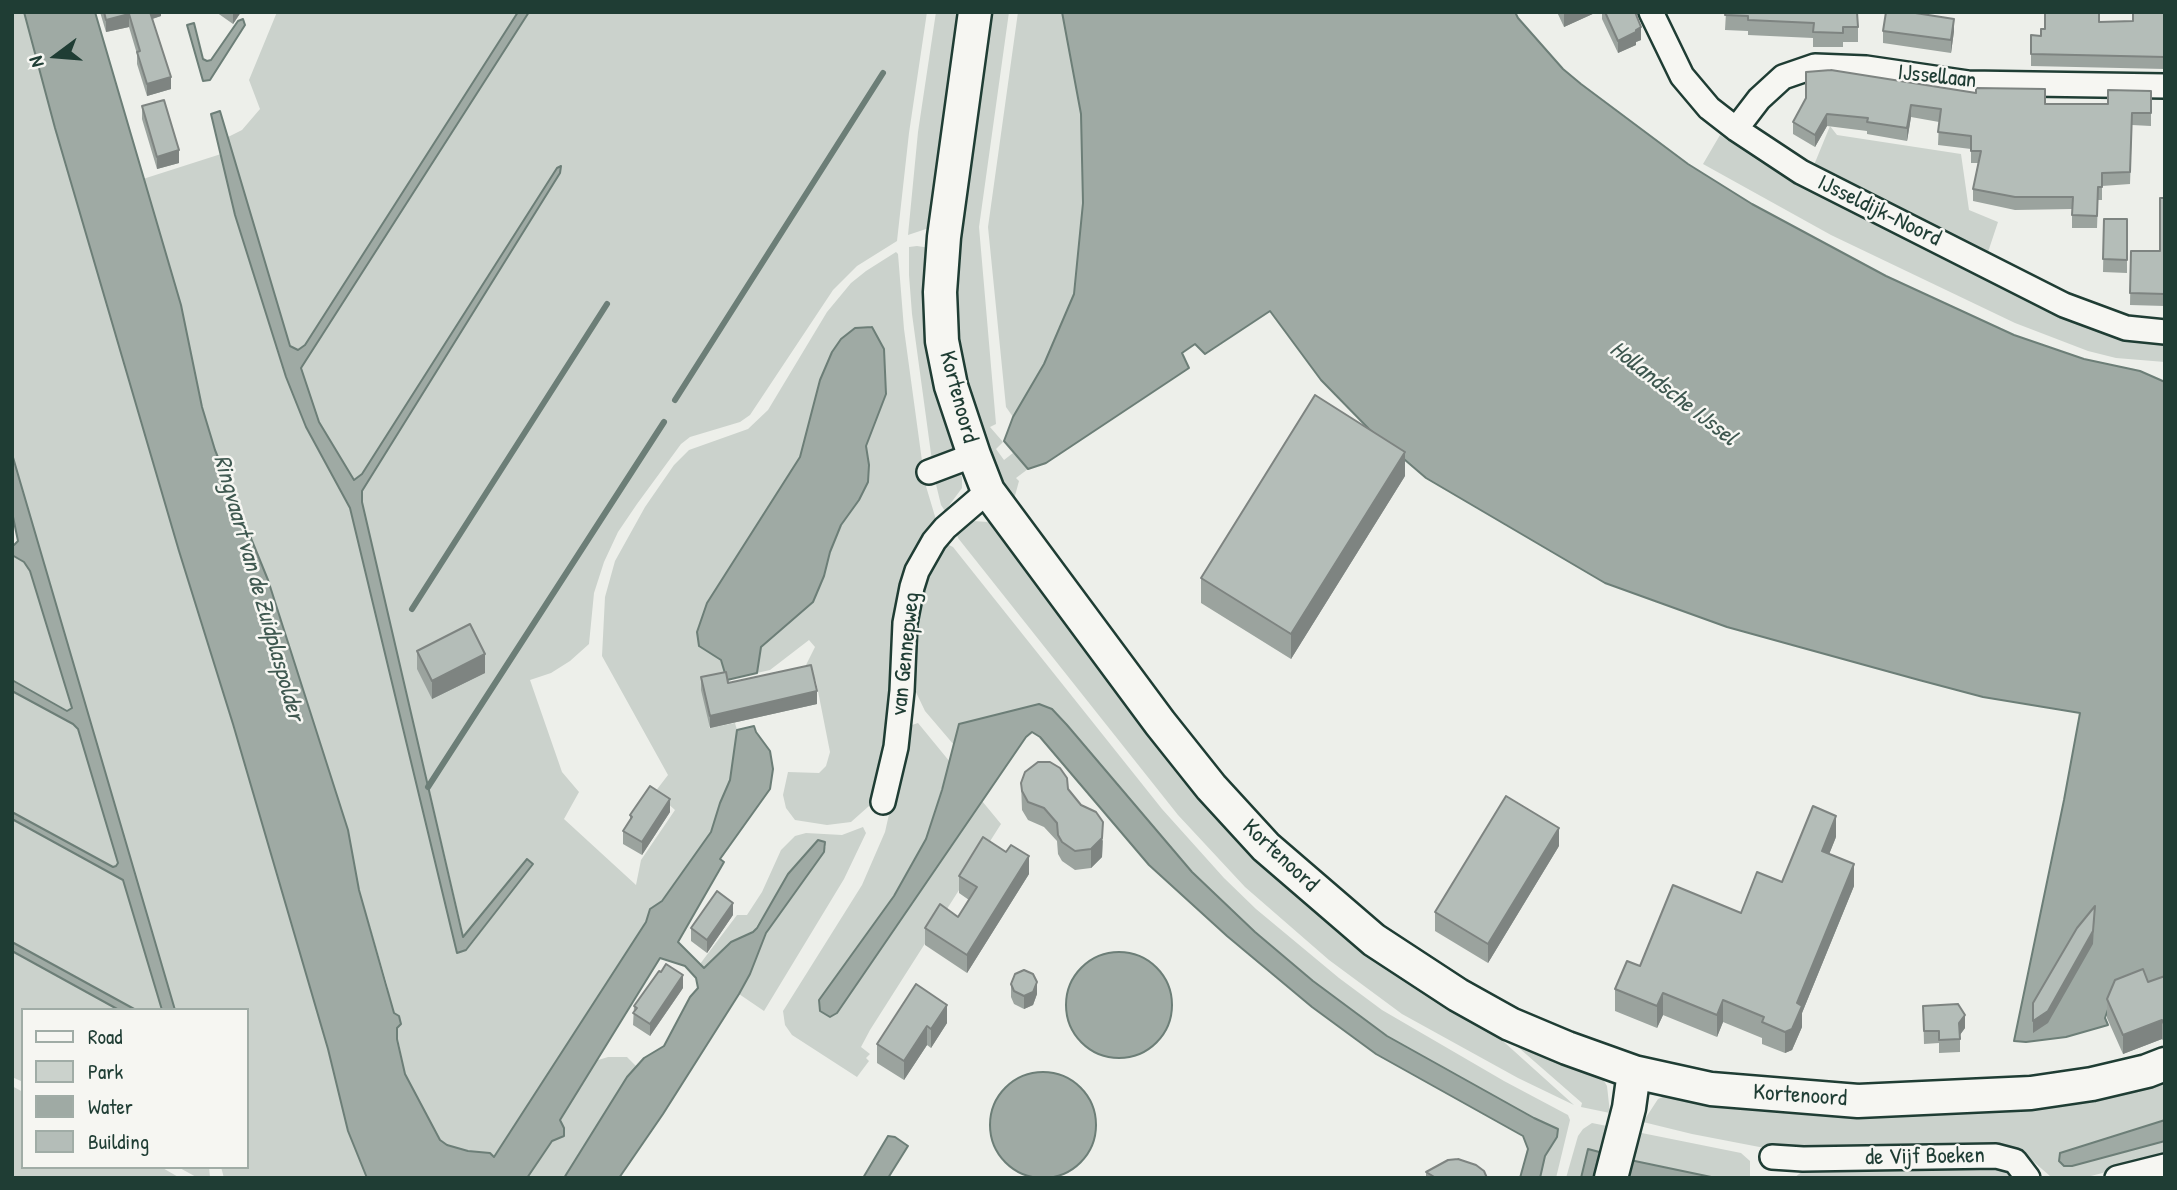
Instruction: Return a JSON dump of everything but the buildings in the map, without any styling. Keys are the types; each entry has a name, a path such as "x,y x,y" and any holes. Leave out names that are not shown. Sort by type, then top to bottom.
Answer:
{"street":[{"name":"Kortenoord","path":"975,12 944,237 940,292 943,341 951,386 974,455 988,491 1160,723 1211,787 1266,847 1374,940 1458,995 1510,1024 1634,1072 1711,1089 1858,1101 2031,1093 2092,1084 2165,1064"},
{"name":"IJsseldijk-Noord","path":"1651,12 1682,76 1709,108 1736,130 1801,172 2064,304 2126,328 2165,332"},
{"name":"IJssellaan","path":"1736,130 1759,99 1783,77 1815,66 1866,68 1968,83 2165,86"},
{"path":"929,472 974,455"},
{"name":"van Gennepweg","path":"883,802 896,747 905,622 917,571 934,541 945,528 988,491"},
{"path":"1611,1178 1629,1108 1634,1072"},
{"name":"de Vijf Boeken","path":"1772,1157 1803,1159 1996,1156 2014,1161 2028,1178"},
{"path":"2117,1178 2165,1166"}],"green space":[{"path":"12,12 24,12 55,128 179,551 233,724 328,1049 348,1131 367,1178 224,1178 222,1169 248,1169 248,1008 174,1008 12,454"},
{"path":"277,12 518,12 305,345 298,350 290,346 228,137 242,130 260,109 249,80"},
{"path":"529,12 927,12 909,133 897,241 857,266 833,290 750,415 740,422 690,437 681,444 618,532 604,562 594,593 589,644 551,673 530,680 562,772 579,792 564,819 636,885 641,860 675,810 655,792 668,775 602,656 605,597 615,561 645,507 674,465 689,450 748,429 768,410 827,312 851,283 896,252 925,483 937,523 893,691 878,790 869,806 851,822 827,825 795,820 786,808 783,795 788,772 819,773 826,766 830,752 816,681 806,665 815,647 809,640 770,670 757,673 761,647 795,618 824,576 841,525 859,500 869,465 866,446 886,394 810,424 800,457 707,603 699,646 721,660 727,680 709,728 735,723 737,730 730,780 711,832 661,901 650,909 646,922 493,1158 490,1153 468,1151 440,1140 405,1074 387,984 359,890 348,830 268,580 215,450 202,407 181,305 143,179 221,154 235,215 286,377 306,428 350,508 457,952 467,950 532,864 526,859 464,938 362,502 362,491 560,173 560,167 362,474 354,481 319,422 301,368"},
{"path":"936,12 964,12 935,226 908,235 918,132"},
{"path":"986,12 1009,12 979,227 996,424 990,427 1003,442 996,449 1004,460 1013,453 1028,469 1016,478 1019,481 1013,503 1002,492 962,385 951,285"},
{"path":"1018,12 1062,12 1081,114 1083,203 1074,294 1044,364 1013,417 1006,407 988,227"},
{"path":"1830,126 1837,135 1961,154 1969,210 1998,222 1988,252 1974,245 1967,248 1814,165"},
{"path":"1720,135 1816,194 1829,193 2165,340 2165,362 2116,358 2088,351 2015,323 1831,235 1703,164"},
{"path":"909,247 930,248 961,454 932,461 909,275"},
{"path":"959,471 962,488 945,511 934,476"},
{"path":"974,521 987,522 998,527 1205,795 1502,1036 1504,1042 1574,1105 1518,1078 1402,1014 1329,960 1245,887 1178,815 958,538 956,530"},
{"path":"945,543 953,547 1162,809 1256,909 1382,1010 1568,1115 1570,1120 1556,1178 1540,1178 1545,1156 1557,1137 1558,1129 1387,1036 1313,981 1255,932 1192,872 1067,725 960,724 954,745 925,711 914,688 910,671 921,589 939,549"},
{"path":"12,555 24,562 30,571 72,708 68,711 12,680"},
{"path":"12,691 78,729 118,863 116,867 12,812"},
{"path":"918,723 950,762 926,839 894,896 819,1000 837,1013 982,801 1001,824 870,1030 861,1047 870,1054 866,1058 869,1061 857,1077 792,1035 785,1025 783,1011 862,885 885,832 909,726"},
{"path":"12,819 123,880 161,1008 132,1008 12,942"},
{"path":"863,827 866,833 844,879 764,1011 739,994 766,933 826,846 817,840 789,874 753,932 731,942 704,968 700,964 737,915 747,915 762,892 781,850 795,836 806,833 842,835"},
{"path":"12,951 115,1008 21,1008 21,1081 12,1077"},
{"path":"1511,1041 1600,1074 1607,1086 1610,1113 1581,1107 1582,1103"},
{"path":"608,1057 627,1057 636,1066 564,1178 527,1178 552,1141 560,1121 595,1061"},
{"path":"2165,1071 2165,1120 2060,1153 2064,1166 2067,1167 2165,1141 2165,1157 2083,1178 2050,1176 2020,1150 1775,1150 1643,1122 1658,1099 1669,1094"},
{"path":"12,1086 21,1091 21,1169 164,1169 180,1178 12,1178"},
{"path":"1592,1123 1741,1153 1750,1161 1750,1178 1716,1178 1588,1149 1581,1178 1566,1178 1578,1136"},
{"path":"1992,1166 2008,1171 2015,1178 1794,1178 1804,1170 1813,1169"},
{"path":"182,1169 209,1169 210,1177 198,1178"}],"water":[{"name":"Ringvaart van de Zuidplaspolder","path":"24,12 95,12 181,305 202,407 215,450 268,580 348,830 359,890 394,1013 399,1016 401,1024 397,1028 397,1039 405,1074 440,1140 447,1145 490,1153 494,1157 646,922 650,909 662,901 711,832 730,780 737,730 754,726 770,751 773,769 770,789 720,859 724,862 678,942 704,968 731,942 757,928 788,874 818,840 825,842 824,852 766,933 739,994 619,1178 564,1178 627,1077 644,1058 664,1046 690,997 698,988 696,978 685,966 660,958 560,1120 564,1136 552,1141 527,1178 367,1178 348,1131 328,1049 233,724 179,551 55,128"},
{"path":"518,12 529,12 301,368 319,422 354,480 362,474 557,168 561,166 560,173 362,491 362,502 463,937 527,859 533,864 466,950 457,953 350,508 306,427 286,377 235,215 211,114 220,111 290,346 298,350 305,345"},
{"name":"Hollandsche IJssel","path":"1062,12 1515,12 1563,69 1581,84 1688,164 1752,204 1886,276 2014,335 2084,359 2140,371 2165,382 2165,975 2155,989 2112,998 2105,1018 2108,1025 2066,1037 2014,1041 2080,713 1983,697 1919,680 1727,627 1605,583 1426,478 1369,429 1321,380 1270,311 1205,354 1195,344 1182,353 1189,368 1046,463 1028,469 1004,441 1013,417 1044,364 1074,294 1083,203 1081,114"},
{"path":"243,19 245,25 210,80 203,81 187,25 194,23 203,59 207,61 211,60 238,21"},
{"path":"872,327 884,349 886,394 866,446 868,482 841,525 813,602 761,647 757,673 727,680 721,660 699,646 697,632 707,603 800,457 820,380 832,352 841,339 855,328"},
{"path":"12,454 174,1008 161,1008 123,880 12,819 12,812 113,867 118,863 78,729 12,691 12,680 67,711 72,708 30,571 24,562 12,555 12,544 18,541 12,512"},
{"path":"1039,704 1052,709 1067,725 1192,872 1255,932 1313,981 1387,1036 1558,1129 1557,1137 1545,1156 1540,1178 1520,1178 1528,1149 1523,1136 1376,1054 1312,1007 1227,936 1149,865 1040,737 1032,732 837,1013 830,1017 820,1011 819,1000 894,896 926,839 959,724"},
{"path":"12,942 132,1008 115,1008 12,951"},
{"path":"1119,952 1139,956 1157,967 1168,985 1172,1005 1168,1025 1157,1043 1139,1054 1119,1058 1099,1054 1081,1043 1070,1025 1066,1005 1070,985 1081,967 1099,956"},
{"path":"1043,1072 1063,1076 1081,1087 1092,1105 1096,1125 1092,1145 1081,1163 1063,1174 1043,1178 1023,1174 1005,1163 994,1145 990,1125 994,1105 1005,1087 1023,1076"},
{"path":"2165,1120 2165,1141 2072,1166 2064,1166 2059,1161 2060,1153"},
{"path":"888,1136 895,1137 908,1146 888,1178 863,1178"},
{"path":"1588,1149 1630,1160 1716,1178 1581,1178"}],"waterway":[{"path":"675,400 883,73"},
{"path":"412,609 607,304"},
{"path":"428,787 664,422"}]}
